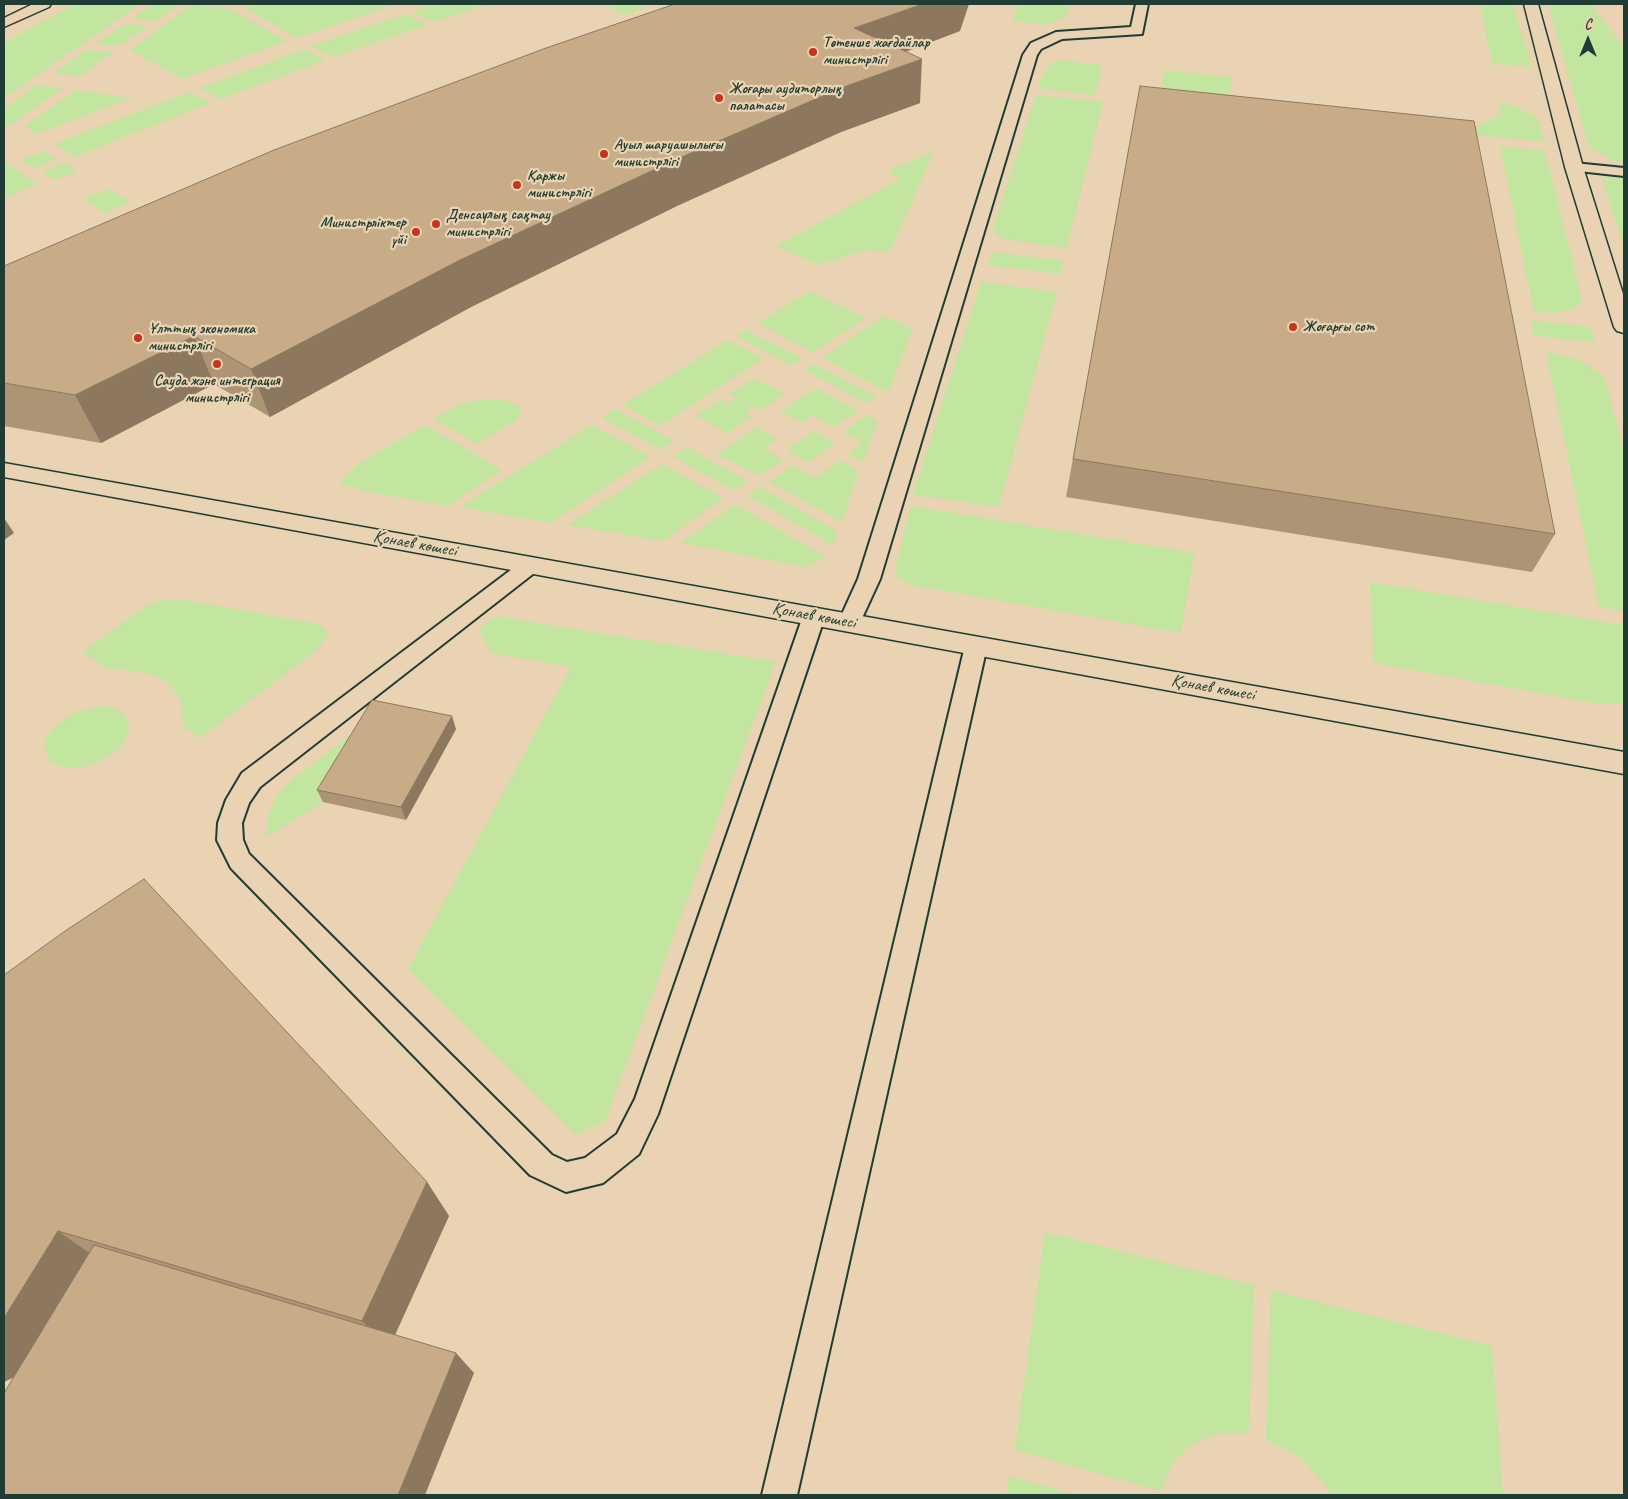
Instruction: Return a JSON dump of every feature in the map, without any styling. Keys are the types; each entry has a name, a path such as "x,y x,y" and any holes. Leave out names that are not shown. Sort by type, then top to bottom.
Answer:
{"street":[{"path":"4,9 12,4"},
{"path":"4,23 44,4"},
{"path":"1531,4 1574,167 1624,327"},
{"name":"Қонаев көшесі","path":"4,470 1624,763"}],"lane":[{"path":"849,623 869,580 1030,55 1036,46 1046,40 1061,36 1137,31 1142,4"},
{"path":"1574,167 1624,172"},
{"path":"531,566 251,780 238,800 230,823 230,840 240,861 541,1165 566,1177 592,1172 628,1144 648,1104 814,616"},
{"path":"779,1495 976,646"}],"green space":[{"path":"75,4 141,4 4,98 4,43"},
{"path":"153,4 181,4 156,21 132,18"},
{"path":"193,4 230,9 287,41 182,79 130,50"},
{"path":"257,4 385,4 390,6 297,38 244,8"},
{"path":"437,4 490,4 434,22 412,12"},
{"path":"602,4 637,4 645,8 625,15"},
{"path":"1019,4 1070,4 1066,17 1046,25 1012,21"},
{"path":"1480,4 1513,4 1532,67 1492,64"},
{"path":"1548,4 1591,4 1624,48 1624,162 1614,161 1589,147"},
{"path":"406,14 427,25 332,57 311,46"},
{"path":"125,23 149,26 120,46 96,44"},
{"path":"305,49 326,60 221,99 200,88"},
{"path":"87,50 113,52 81,76 53,73"},
{"path":"1059,60 1103,65 1094,95 1037,88 1048,66"},
{"path":"1165,70 1232,77 1227,116 1161,91"},
{"path":"37,85 64,88 4,129 4,109"},
{"path":"76,90 131,98 36,134 25,126"},
{"path":"189,92 211,103 74,157 54,144"},
{"path":"1036,95 1103,102 1067,248 1004,239 996,235 993,229"},
{"path":"1499,102 1514,106 1533,115 1539,121 1544,142 1461,134 1501,114"},
{"path":"1500,146 1545,151 1581,295 1581,303 1574,309 1553,313 1534,312"},
{"path":"44,151 56,159 33,168 21,160"},
{"path":"934,151 890,252 865,250 819,265 776,246 901,179 887,171"},
{"path":"4,161 37,184 4,198"},
{"path":"65,163 78,171 54,180 42,172"},
{"path":"1601,176 1624,179 1624,247"},
{"path":"109,189 131,202 105,213 83,199"},
{"path":"992,252 1064,261 1061,274 988,265"},
{"path":"981,282 1057,292 999,507 913,495"},
{"path":"810,291 866,318 813,352 757,323"},
{"path":"884,316 913,329 888,392 822,358"},
{"path":"1531,320 1591,327 1596,343 1534,335"},
{"path":"746,330 802,358 792,365 736,336"},
{"path":"728,340 763,358 660,426 623,405"},
{"path":"1546,352 1580,360 1602,375 1607,385 1624,453 1624,611 1599,607"},
{"path":"814,364 877,397 867,403 804,370"},
{"path":"754,378 785,394 761,410 753,406 745,412 752,416 727,433 696,416 721,400 728,404 737,399 729,394"},
{"path":"816,388 858,411 834,427 812,415 802,422 781,411"},
{"path":"484,399 501,399 519,406 522,412 515,421 477,444 434,419 459,405"},
{"path":"615,409 674,441 661,450 602,418"},
{"path":"867,415 878,421 863,462 848,454 863,442 844,432"},
{"path":"426,425 502,470 448,506 363,491 338,483 361,462"},
{"path":"592,425 650,457 551,523 460,507"},
{"path":"757,427 777,439 763,448 783,460 759,476 717,454"},
{"path":"814,431 836,443 809,463 787,450"},
{"path":"687,447 748,481 735,491 674,457"},
{"path":"841,460 858,472 842,522 769,482 793,465 816,478"},
{"path":"662,464 723,498 664,541 568,525"},
{"path":"760,487 838,532 833,545 748,496"},
{"path":"735,504 826,557 805,567 681,543"},
{"path":"911,506 1194,553 1181,633 912,585 898,577 896,566"},
{"path":"1370,582 1624,625 1624,704 1594,703 1374,663"},
{"path":"170,599 185,600 318,624 328,633 317,650 200,738 184,727 181,702 170,684 153,675 128,670 108,670 83,652 137,612 152,603"},
{"path":"496,616 776,662 605,1121 576,1135 408,969 571,667 491,653 479,628"},
{"path":"103,706 114,708 123,713 128,721 129,729 126,739 118,750 94,764 79,768 66,768 54,764 47,757 45,748 46,739 53,728 76,712"},
{"path":"378,713 323,802 266,838 269,813 278,795 292,780"},
{"path":"1045,1232 1254,1285 1249,1434 1216,1434 1189,1446 1172,1464 1161,1491 1015,1450"},
{"path":"1271,1290 1492,1346 1503,1495 1332,1495 1325,1484 1300,1457 1266,1440"},
{"path":"1009,1476 1076,1495 1007,1495"}],"building":[{"name":"Министрліктер үйі","path":"675,4 923,4 854,28 922,59 841,88 675,160 460,260 251,369 194,336 75,395 4,383 4,266 274,150 546,48"},
{"name":"Жоғарғы сот","path":"1140,86 1474,121 1555,534 1073,459"},
{"path":"372,700 452,716 401,807 317,790"},
{"path":"144,879 427,1182 362,1321 58,1231 4,1318 4,975 65,931"},
{"path":"94,1245 456,1353 398,1495 4,1495 4,1393"}],"place":[{"name":"Төтенше жағдайлар министрлігі","path":"813,52"},
{"name":"Жоғары аудиторлық палатасы","path":"719,98"},
{"name":"Ауыл шаруашылығы министрлігі","path":"604,154"},
{"name":"Қаржы министрлігі","path":"517,185"},
{"name":"Денсаулық сақтау министрлігі","path":"436,224"},
{"name":"Министрліктер үйі","path":"416,232"},
{"name":"Жоғарғы сот","path":"1293,327"},
{"name":"Ұлттық экономика министрлігі","path":"138,338"},
{"name":"Сауда жəне интеграция министрлігі","path":"217,364"}]}
